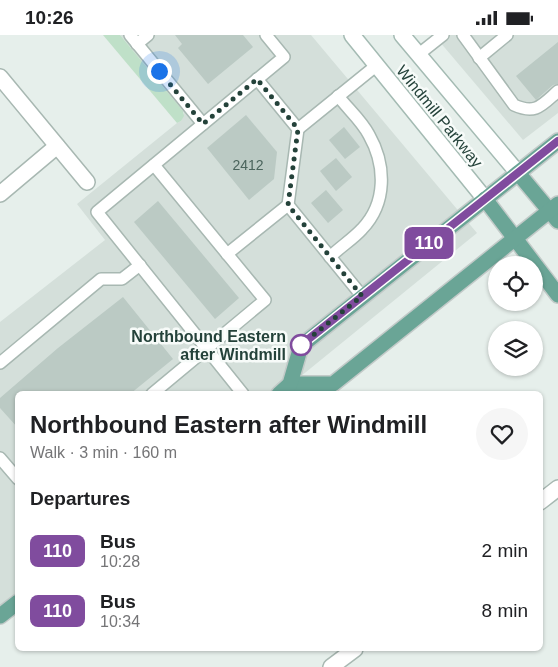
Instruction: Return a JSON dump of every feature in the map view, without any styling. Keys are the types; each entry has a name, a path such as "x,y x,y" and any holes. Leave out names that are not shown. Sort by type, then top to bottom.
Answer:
{"main road":[{"name":"Windmill Parkway","path":"352,35 485,199 558,295"},
{"name":"Windmill Parkway","path":"402,35 534,192 555,212"},
{"path":"0,77 87,182"},
{"path":"555,212 515,239 332,384 285,389 301,345 558,141"},
{"path":"0,194 57,146"},
{"path":"543,500 558,488"},
{"path":"0,616 15,604"},
{"path":"332,667 352,651"}],"lane":[{"path":"148,35 134,39 203,124"},
{"path":"241,391 97,212 284,57 266,35"},
{"path":"419,54 443,35"},
{"path":"463,35 514,105 524,109 536,109 558,91"},
{"path":"479,57 507,35"},
{"path":"227,254 288,205 298,129 377,65"},
{"path":"257,79 298,129"},
{"path":"330,257 363,228 374,213 380,193 382,174 378,154 368,134 338,96"},
{"path":"154,165 265,300 156,391"},
{"path":"288,205 362,296"},
{"path":"0,363 101,279 122,279 140,265"},
{"path":"0,458 15,476"}],"shaded area":[{"path":"120,35 311,35 477,233 283,391 15,391 15,604 0,616 0,322 105,240 77,204 181,121 184,113"},
{"path":"434,35 558,35 558,113 523,140"}],"green space":[{"path":"103,35 120,35 183,111 184,116 181,121 177,123"}],"building":[{"path":"175,35 243,35 253,47 208,84 178,48 182,44"},
{"path":"558,42 558,84 553,85 536,100 516,76"},
{"path":"246,115 277,152 274,179 249,200 207,148"},
{"path":"344,127 360,147 345,159 329,140"},
{"path":"336,158 352,177 336,191 320,171"},
{"path":"326,190 343,210 328,223 311,203"},
{"path":"158,201 239,298 215,319 134,222"},
{"path":"123,297 173,359 134,391 15,391 15,425 0,408 0,398 58,348"}],"bus line":[{"name":"110","path":"301,345 558,141"}],"place":[{"name":"Northbound Eastern after Windmill","path":"301,345"}],"route":[{"path":"159,71 203,124 257,79 298,129 288,205 362,296 301,345"}]}
